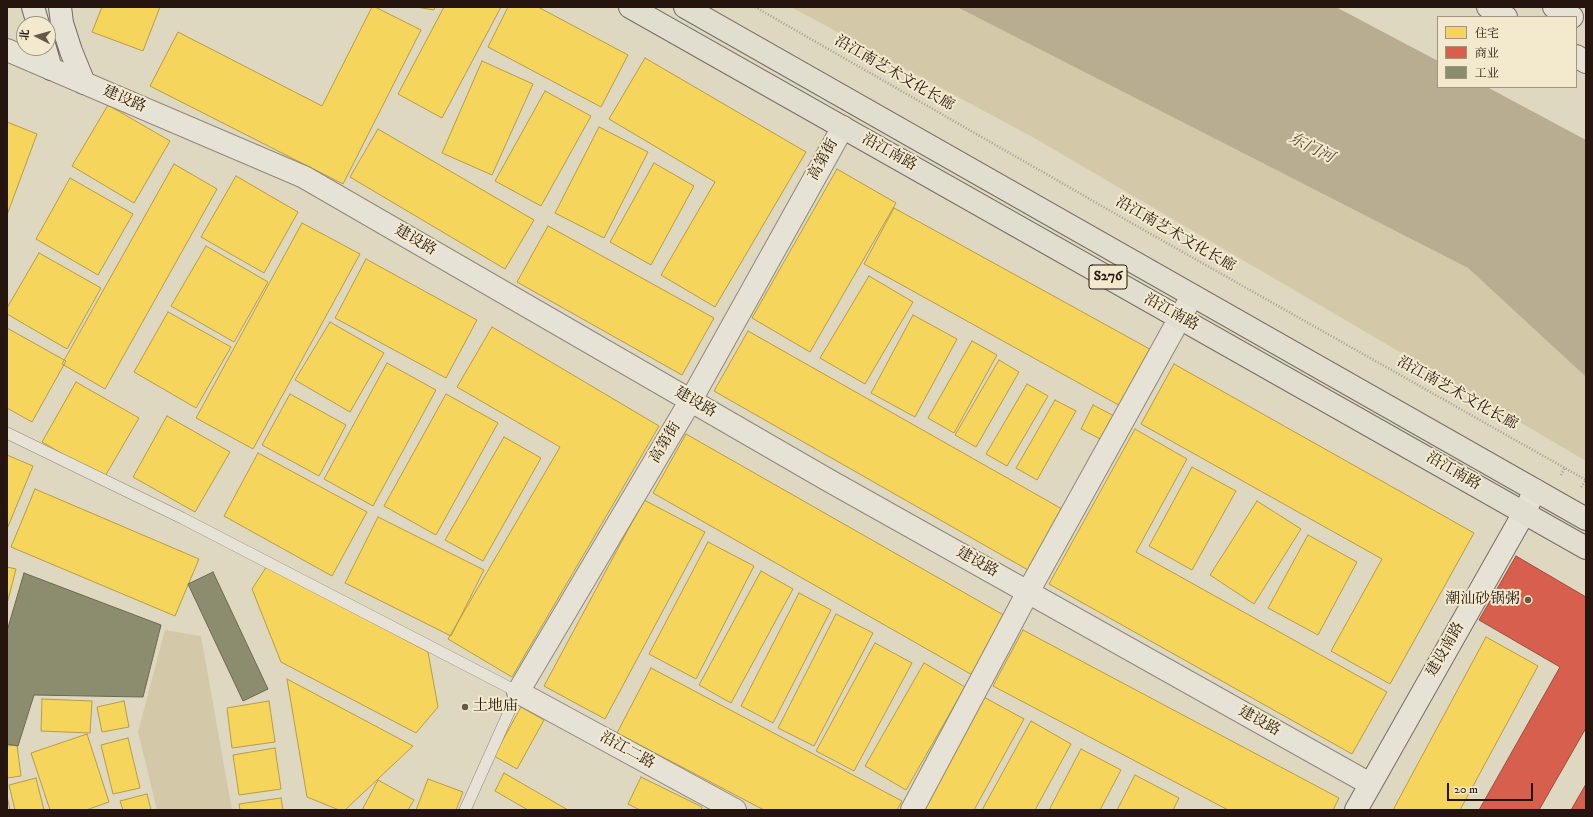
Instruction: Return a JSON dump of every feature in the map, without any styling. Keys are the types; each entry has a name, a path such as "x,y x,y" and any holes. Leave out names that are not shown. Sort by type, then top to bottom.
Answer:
{"main road":[{"name":"沿江南路","path":"630,7 1586,548"},
{"name":"沿江南路","path":"686,7 1586,520"}],"street":[{"path":"60,7 62,24 84,83"},
{"path":"1488,7 1504,16"},
{"path":"1554,7 1570,16"},
{"path":"1577,20 1586,25"},
{"name":"建设路","path":"7,50 304,177 1028,592 1370,784"},
{"path":"47,56 51,69"},
{"path":"1577,57 1586,62"},
{"name":"高第街","path":"518,692 691,400 842,127"},
{"path":"912,810 1028,592 1192,296"},
{"name":"建设南路","path":"1356,810 1524,513 1535,490"},
{"name":"沿江二路","path":"518,692 735,810"}],"lane":[{"path":"7,433 182,518 518,692 465,810"}],"path":[{"name":"沿江南艺术文化长廊","path":"755,7 1142,229 1586,480"}],"shaded area":[{"path":"791,7 957,7 1468,268 1586,377 1586,461 1036,139"},
{"path":"165,630 201,636 232,810 157,810 138,732"}],"water":[{"name":"东门河","path":"957,7 1336,7 1437,60 1437,88 1489,88 1586,140 1586,377 1468,268"}],"building: 住宅":[{"path":"102,7 160,7 143,51 92,32"},
{"path":"372,7 375,7 421,30 343,184 150,86 178,32 322,106"},
{"path":"416,7 435,7 434,10"},
{"path":"444,7 501,7 442,118 398,94"},
{"path":"508,7 538,7 628,55 601,107 488,47"},
{"path":"645,58 806,152 715,307 661,275 715,182 609,119"},
{"path":"482,61 533,84 492,175 442,153"},
{"path":"545,91 591,116 541,206 495,181"},
{"path":"108,105 170,141 134,203 72,166"},
{"path":"7,122 37,134 7,215"},
{"path":"599,127 648,152 604,238 555,213"},
{"path":"378,129 534,220 505,269 350,177"},
{"path":"654,163 694,186 651,265 610,242"},
{"path":"174,164 217,189 105,389 62,364"},
{"path":"837,169 896,203 810,352 752,318"},
{"path":"236,176 298,212 264,273 201,237"},
{"path":"70,178 133,214 98,275 36,239"},
{"path":"894,208 1155,352 1124,408 864,264"},
{"path":"302,223 360,254 253,449 196,418"},
{"path":"548,226 714,318 682,375 517,282"},
{"path":"206,246 268,282 234,342 171,306"},
{"path":"39,253 101,288 67,349 7,314 7,308"},
{"path":"366,259 477,320 446,378 335,318"},
{"path":"869,276 913,302 865,384 820,358"},
{"path":"168,312 231,347 196,408 134,372"},
{"path":"913,315 957,339 915,417 871,393"},
{"path":"330,322 384,353 350,412 295,380"},
{"path":"492,327 659,426 512,677 448,639 560,447 457,387"},
{"path":"7,328 66,361 32,422 7,408"},
{"path":"748,331 1062,509 1028,570 714,391"},
{"path":"972,341 997,355 954,433 928,418"},
{"path":"999,360 1019,372 976,447 955,435"},
{"path":"387,363 436,390 373,506 324,479"},
{"path":"1174,364 1474,533 1390,684 1331,651 1382,559 1141,424"},
{"path":"76,382 139,418 104,478 42,442"},
{"path":"1027,384 1048,396 1007,466 986,454"},
{"path":"290,394 346,425 319,476 262,445"},
{"path":"446,394 498,423 436,535 384,506"},
{"path":"1055,400 1076,411 1037,480 1016,468"},
{"path":"1093,405 1118,418 1106,442 1081,429"},
{"path":"167,416 230,452 195,512 133,477"},
{"path":"1135,429 1187,459 1136,552 1387,692 1352,754 1049,584"},
{"path":"686,434 1007,617 974,676 653,493"},
{"path":"504,437 541,458 483,561 445,540"},
{"path":"258,453 367,512 332,576 224,516"},
{"path":"7,455 33,466 7,529"},
{"path":"1192,467 1236,491 1192,570 1149,546"},
{"path":"35,489 199,559 175,616 11,547"},
{"path":"644,500 705,532 605,719 544,686"},
{"path":"1257,501 1301,529 1254,604 1210,575"},
{"path":"378,517 484,570 451,636 345,583"},
{"path":"1308,535 1357,562 1318,635 1268,608"},
{"path":"708,542 754,566 696,679 649,654"},
{"path":"267,566 428,652 438,707 416,733 281,662 252,589"},
{"path":"7,567 16,569 7,604"},
{"path":"761,571 793,589 731,703 699,685"},
{"path":"799,593 831,610 773,723 741,706"},
{"path":"836,614 873,633 814,746 778,728"},
{"path":"1023,630 1339,798 1333,810 1228,810 993,686"},
{"path":"1486,637 1538,666 1460,810 1393,810"},
{"path":"875,643 912,663 854,771 816,751"},
{"path":"924,663 965,687 906,790 865,766"},
{"path":"651,668 902,801 897,810 764,810 617,733"},
{"path":"287,679 413,746 345,810 339,810 307,797"},
{"path":"980,695 1024,719 974,810 917,810"},
{"path":"42,699 92,701 90,733 41,731"},
{"path":"124,701 129,727 102,732 97,707"},
{"path":"269,701 275,742 232,748 227,708"},
{"path":"521,707 544,720 517,769 494,756"},
{"path":"1031,721 1071,744 1035,810 982,810"},
{"path":"87,734 109,802 86,810 50,810 31,753"},
{"path":"128,738 140,788 113,794 101,745"},
{"path":"17,745 21,776 7,778 7,746"},
{"path":"275,748 281,789 239,795 233,755"},
{"path":"1081,749 1121,770 1100,810 1049,810"},
{"path":"504,773 568,810 528,810 495,791"},
{"path":"1135,775 1179,798 1173,810 1117,810"},
{"path":"641,777 702,807 701,810 640,810 628,804"},
{"path":"36,778 44,810 15,810 9,785"},
{"path":"428,779 463,792 456,810 416,810"},
{"path":"378,780 414,800 408,810 362,810"},
{"path":"147,794 151,810 123,810 120,801"},
{"path":"7,796 10,810 7,810"},
{"path":"281,798 283,810 240,810 239,804"}],"building: 商业":[{"path":"1516,556 1586,597 1586,728 1539,810 1479,810 1560,667 1479,620"},
{"path":"1586,784 1586,810 1571,810"}],"building: 工业":[{"path":"213,572 268,689 243,701 188,584"},
{"path":"24,573 161,625 143,697 34,695 18,746 7,744 7,631"}],"place":[{"name":"潮汕砂锅粥","path":"1528,600"},
{"name":"土地庙","path":"465,707"}]}
